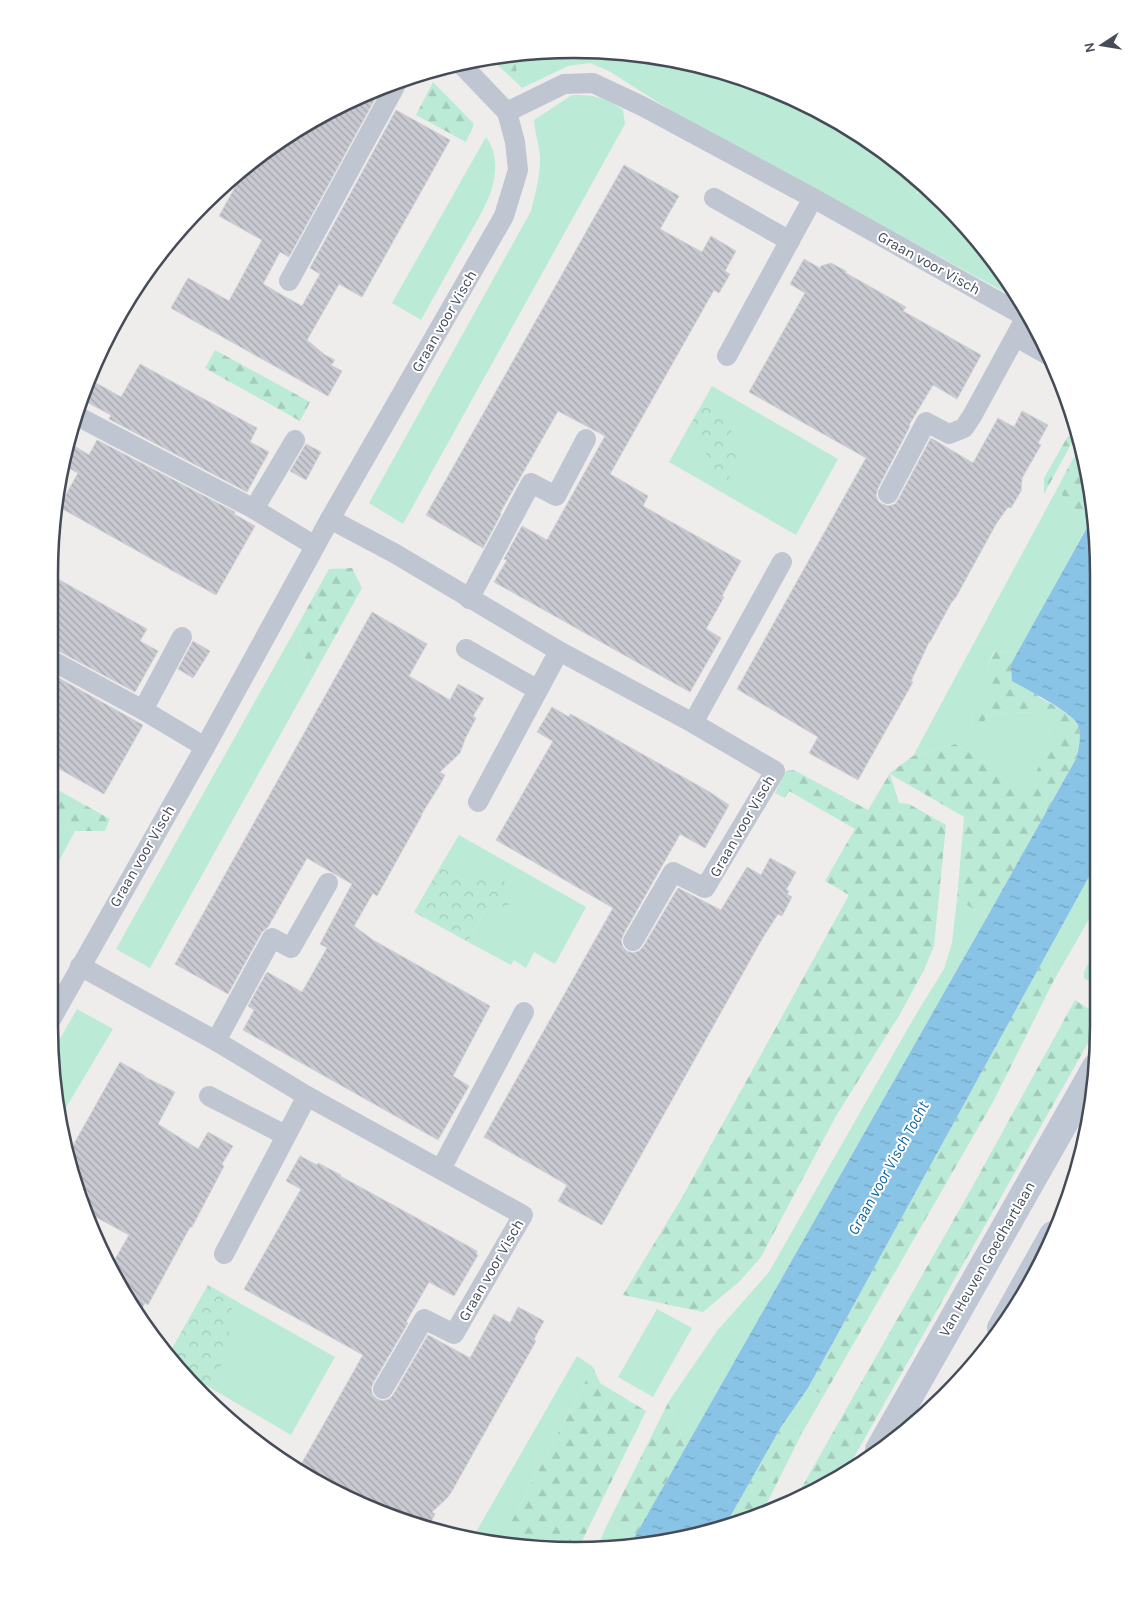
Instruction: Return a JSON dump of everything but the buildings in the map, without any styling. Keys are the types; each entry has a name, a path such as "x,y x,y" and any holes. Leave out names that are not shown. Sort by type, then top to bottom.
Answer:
{"main road":[{"name":"Van Heuven Goedhartlaan","path":"886,1437 1086,1085"}],"street":[{"name":"Graan voor Visch","path":"57,1008 205,747 330,519 504,216 518,170 515,142 506,112 466,69"},
{"name":"Graan voor Visch","path":"506,112 564,84 593,82 650,110 813,198 1018,313"},
{"path":"289,281 391,91"},
{"path":"714,198 790,241"},
{"path":"727,356 813,198"},
{"name":"Graan voor Visch","path":"888,494 926,422 949,434 964,428 1023,322"},
{"path":"1016,337 1038,349"},
{"path":"82,418 254,509 315,546"},
{"path":"469,599 531,483 556,496 586,439"},
{"path":"254,509 295,440"},
{"name":"Graan voor Visch","path":"330,519 394,553 559,651 776,771 705,888 673,872 634,941"},
{"path":"692,723 782,562"},
{"path":"143,710 182,637"},
{"path":"466,649 538,690"},
{"path":"478,802 559,651"},
{"path":"57,663 143,710 205,747"},
{"path":"216,1041 272,938 291,948 328,883"},
{"name":"Graan voor Visch","path":"80,966 216,1041 307,1096 523,1214 454,1334 424,1319 383,1389"},
{"path":"441,1169 524,1012"},
{"path":"209,1096 285,1135"},
{"path":"224,1254 307,1096"}],"green space":[{"path":"574,58 607,59 674,67 707,75 771,97 832,127 888,164 918,190 915,194 920,192 961,233 983,259 1007,293 678,115 609,71 590,63 568,66 522,88 517,83 516,61"},
{"path":"516,61 517,83 496,64"},
{"path":"433,82 474,124 466,142 416,115"},
{"path":"572,95 593,96 611,102 623,110 625,124 403,524 369,503 531,211 540,167 534,120"},
{"path":"486,137 495,159 491,191 481,213 421,320 392,303"},
{"path":"215,350 310,402 300,421 205,368"},
{"path":"712,386 838,459 796,535 669,462"},
{"path":"704,402 727,416 739,459 727,481 709,471 704,440 687,430"},
{"path":"1068,436 1071,436 1072,442 1044,494 1044,478"},
{"path":"1076,455 1080,472 1069,466"},
{"path":"1069,466 1080,472 1087,523 1057,489"},
{"path":"1057,489 1087,523 1087,527 1018,652 994,651 987,666 997,694 971,712 974,736 989,714 1033,712 1060,725 1028,790 955,744 913,756"},
{"path":"352,568 362,588 312,678 295,630 329,569"},
{"path":"295,630 312,678 150,968 116,949"},
{"path":"995,651 1018,652 1011,664 1039,697 1066,712 1078,723 1081,739 1077,757 987,917 957,899 964,817 890,774 899,803 909,804 946,825 934,946 924,970 900,1014 836,1116 761,1257 739,1282 703,1312 623,1295 684,1194 849,895 825,881 855,829 789,791 785,798 775,793 786,771 794,770 868,810 890,773 913,756 955,744 1028,789 1059,725 1033,712 989,714 974,737 971,712 996,694 987,666"},
{"path":"57,789 110,819 105,831 75,831 57,821"},
{"path":"57,821 75,831 57,865"},
{"path":"459,835 586,907 555,964 534,952 526,968 514,960 511,965 468,942 485,911 464,880 440,867"},
{"path":"440,867 464,880 502,873 511,904 485,911 468,942 414,912"},
{"path":"1090,875 1090,917 1054,980 1047,953"},
{"path":"957,899 987,917 686,1447 669,1401 717,1331 769,1272 915,1016 944,969 952,943"},
{"path":"1047,953 1054,980 993,1102 824,1395 808,1388"},
{"path":"1090,960 1090,981 1084,978 1084,972"},
{"path":"1075,1000 1090,1010 1089,1041 852,1461 800,1490 970,1191"},
{"path":"77,1009 113,1029 64,1110 62,1094 58,1042"},
{"path":"208,1285 335,1357 291,1435 200,1382 171,1350"},
{"path":"208,1285 236,1301 225,1321 233,1345 209,1386 199,1381 171,1350"},
{"path":"657,1309 692,1328 653,1397 618,1377"},
{"path":"577,1356 593,1367 503,1538 475,1533"},
{"path":"593,1367 600,1383 646,1411 582,1542 503,1538"},
{"path":"808,1388 824,1395 802,1433 781,1427"},
{"path":"669,1401 686,1447 634,1539 630,1539 608,1523"},
{"path":"781,1427 802,1433 766,1505 729,1518"},
{"path":"608,1523 630,1539 607,1541 600,1541"}],"water":[{"name":"Graan voor Visch Tocht","path":"1087,528 1090,574 1090,875 808,1388 781,1427 729,1518 674,1533 634,1539 1077,757 1080,733 1075,720 1038,695 1012,681 1011,664"}]}
